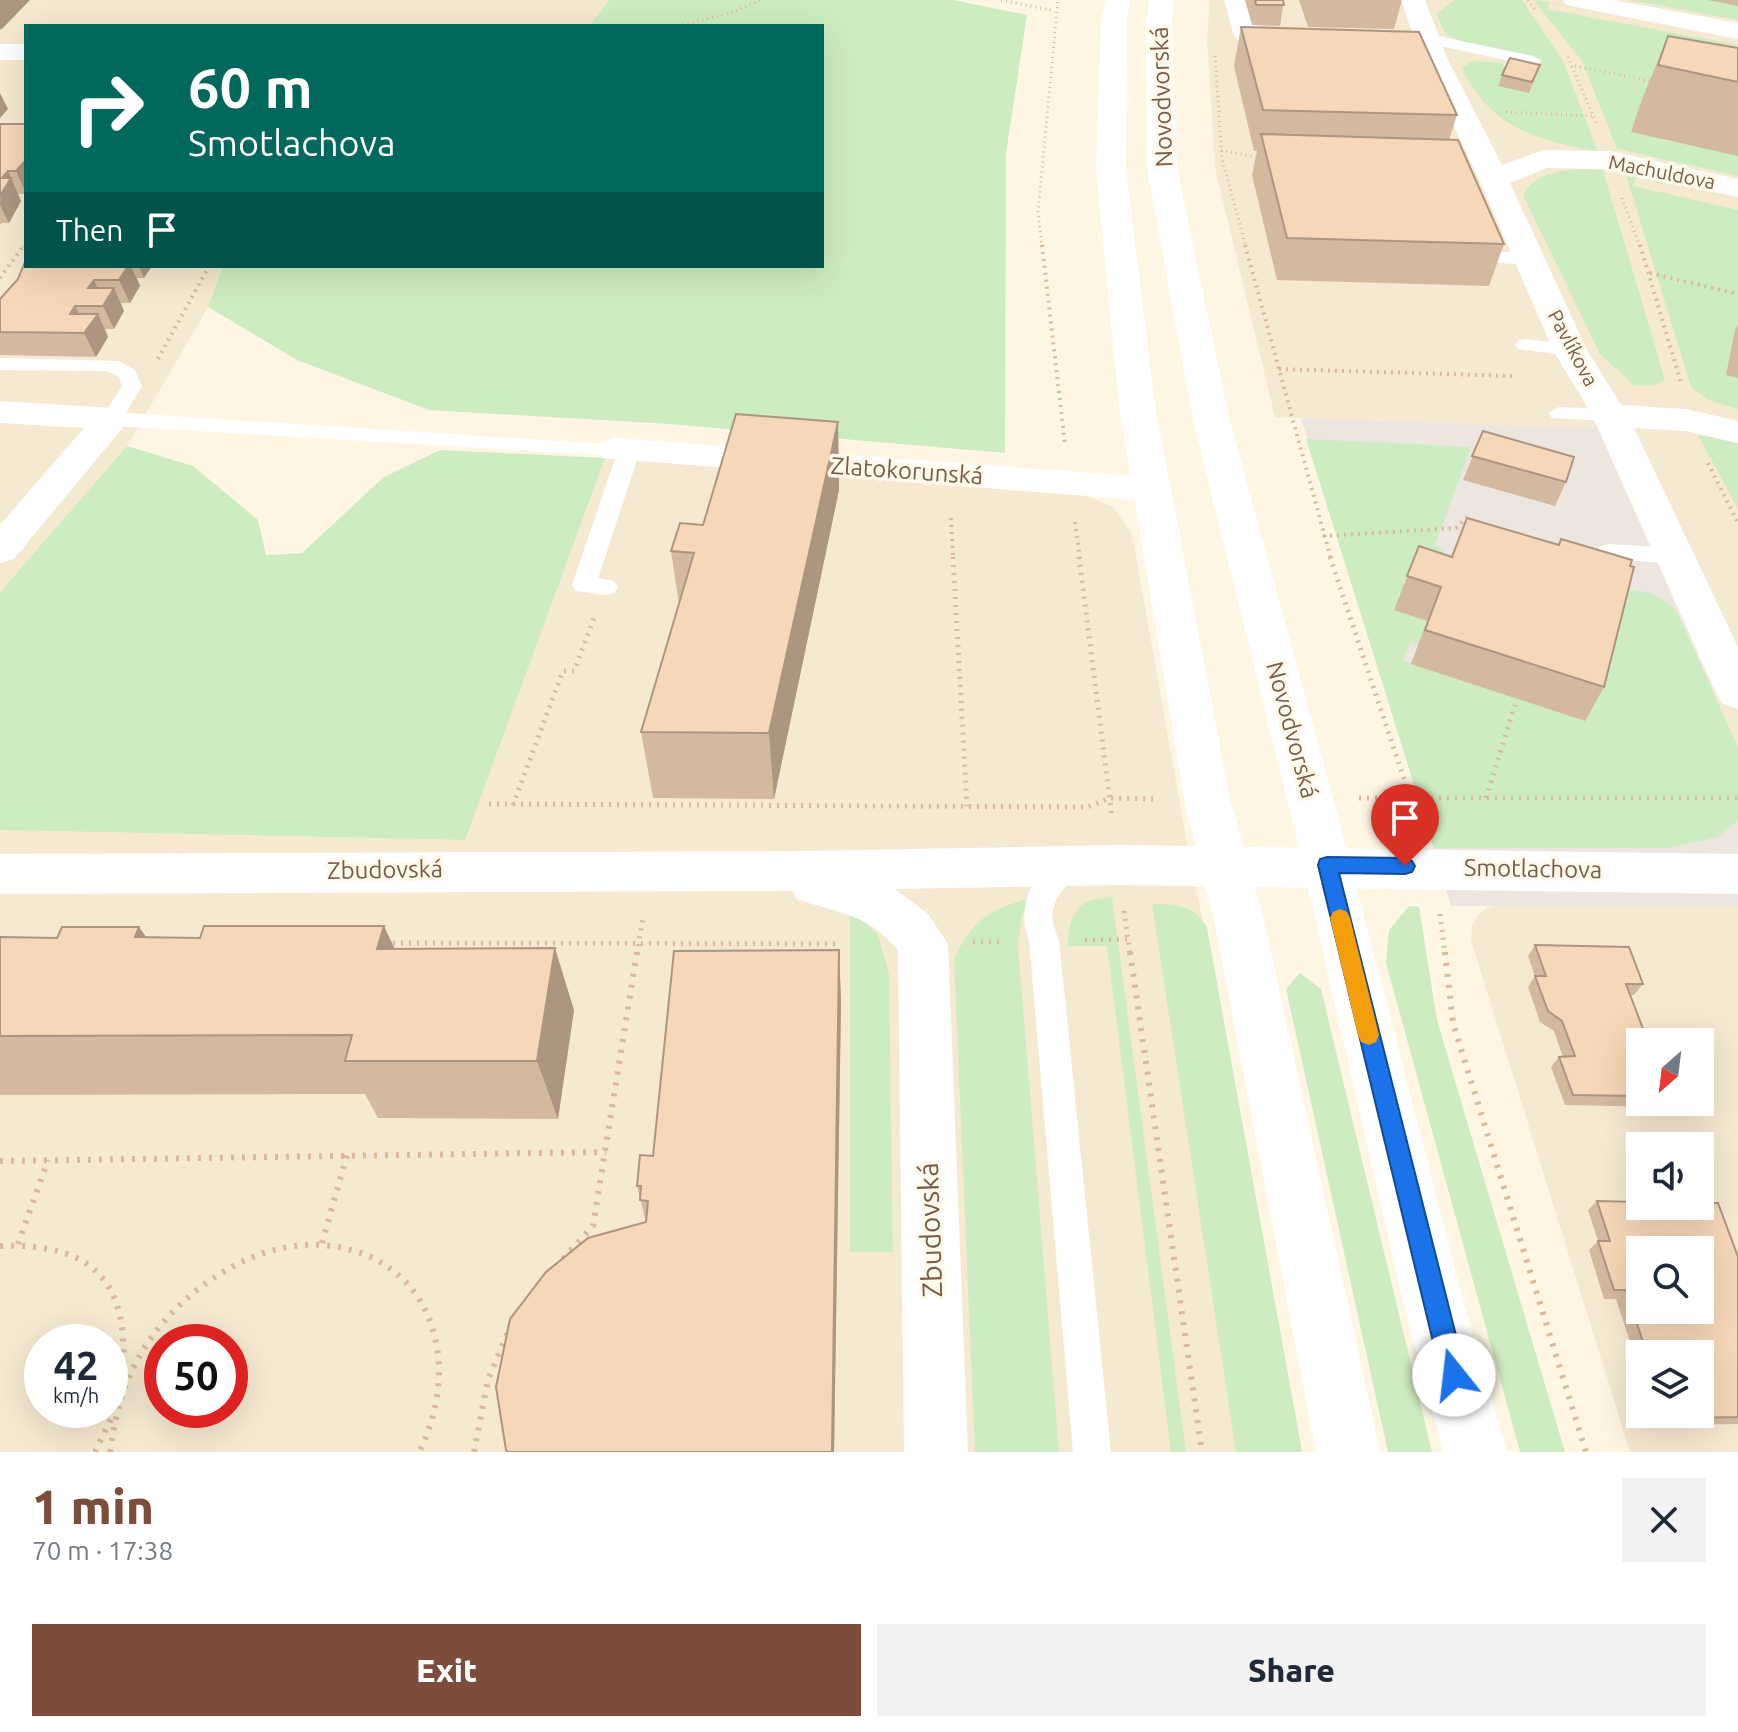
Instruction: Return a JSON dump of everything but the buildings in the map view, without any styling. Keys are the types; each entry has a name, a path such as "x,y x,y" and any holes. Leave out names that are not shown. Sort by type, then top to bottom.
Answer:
{"street":[{"name":"Novodvorská","path":"1118,0 1114,21 1111,169 1137,406 1207,799 1239,920 1348,1452"},
{"name":"Novodvorská","path":"1162,0 1159,21 1162,168 1210,414 1327,865 1432,1297 1475,1452"},
{"path":"1236,0 1247,35 1267,44"},
{"name":"Pavlíkova","path":"1413,0 1427,52 1458,110 1489,187 1529,258 1579,364 1610,415 1738,693"},
{"path":"1575,0 1738,31"},
{"path":"0,52 24,52"},
{"name":"Machuldova","path":"1489,187 1543,159 1610,160 1738,188"},
{"path":"0,412 112,419"},
{"path":"1610,415 1686,420 1738,432"},
{"path":"0,550 112,419"},
{"name":"Zlatokorunská","path":"622,451 1151,489"},
{"path":"1691,873 1738,854"},
{"name":"Zbudovská","path":"0,874 1327,865"},
{"name":"Smotlachova","path":"1327,865 1738,874"},
{"name":"Zbudovská","path":"770,871 800,882 862,895 902,917 923,944 936,1452"}],"lane":[{"path":"1427,52 1533,61"},
{"path":"1477,258 1529,258"},
{"path":"1525,345 1579,364"},
{"path":"0,364 111,365 128,374 132,386 112,419 622,451 584,585 606,587"},
{"path":"1559,413 1610,415"},
{"path":"1608,552 1676,556"},
{"path":"1065,866 1040,895 1036,926 1044,940 1092,1452"}],"path":[{"path":"686,24 730,13 761,0"},
{"path":"1001,0 1055,11"},
{"path":"1058,0 1038,212 1066,455"},
{"path":"1528,0 1542,18"},
{"path":"1214,46 1221,150 1323,536 1421,834"},
{"path":"1566,53 1575,66 1650,273 1682,386 1686,420 1738,523"},
{"path":"1575,66 1664,84"},
{"path":"1458,110 1593,116"},
{"path":"1221,150 1265,159"},
{"path":"0,278 24,246"},
{"path":"132,386 160,356 208,268"},
{"path":"1650,273 1738,294"},
{"path":"1279,369 1579,364"},
{"path":"1074,514 1113,824"},
{"path":"1323,536 1456,528 1471,514"},
{"path":"951,518 967,806"},
{"path":"513,805 563,671 574,671 606,587"},
{"path":"1486,798 1515,705"},
{"path":"489,804 1088,807 1109,798 1167,799"},
{"path":"1355,798 1738,798"},
{"path":"555,1268 593,1226 651,868"},
{"path":"1122,896 1202,1452"},
{"path":"1438,905 1453,1023 1586,1452"},
{"path":"923,944 1128,939"},
{"path":"383,943 844,944"},
{"path":"0,1161 606,1152"},
{"path":"322,1243 347,1155"},
{"path":"18,1244 48,1160"},
{"path":"128,1380 137,1358 166,1318 201,1285 240,1262 282,1247 322,1243 358,1249 389,1264 414,1288 432,1320 439,1356 437,1398 419,1452"},
{"path":"0,1246 18,1244 56,1248 87,1263 110,1287 124,1324"},
{"path":"474,1452 488,1379 511,1324"},
{"path":"95,1452 107,1428"},
{"path":"110,1452 114,1428"}],"shaded area":[{"path":"0,0 609,0 591,24 24,24 24,268 222,268 208,307 127,446 0,592"},
{"path":"1210,0 1738,0 1738,747 1598,428 1275,417 1215,168 1207,37"},
{"path":"1301,418 1598,428 1738,747 1738,906 1451,906"},
{"path":"605,458 1084,495 1113,507 1132,534 1302,1452 0,1452 0,830 464,840"},
{"path":"1502,904 1738,906 1738,1452 1630,1452 1471,940 1472,926 1486,908"}],"green space":[{"path":"609,0 953,0 1027,15 1006,153 1005,453 669,424 429,410 297,360 208,307 222,268 824,268 824,24 591,24"},
{"path":"1455,0 1522,0 1563,61 1598,152 1536,136 1501,118 1486,105 1462,68 1472,61 1502,63 1528,93 1542,59 1461,42 1446,34 1436,14"},
{"path":"1538,0 1738,37 1550,3 1547,9 1738,45 1738,122 1662,140 1738,154 1738,176 1617,149 1582,61 1535,2"},
{"path":"1628,0 1714,0 1738,4 1738,20"},
{"path":"1579,169 1603,170 1665,380 1653,386 1634,385 1600,354 1523,195 1540,178"},
{"path":"1626,175 1738,199 1636,178 1633,186 1738,210 1738,409 1708,400 1691,387"},
{"path":"1698,435 1738,443 1738,509"},
{"path":"1306,439 1471,447 1435,545 1444,549 1438,566 1438,591 1402,580 1405,583 1401,595 1395,594 1400,597 1395,608 1390,608 1427,621 1418,645 1410,643 1403,661 1584,721 1628,589 1654,595 1671,605 1738,747 1738,820 1718,837 1668,848 1434,848"},
{"path":"127,446 193,466 258,520 266,555 302,553 384,477 440,450 605,458 465,840 0,830 0,592"},
{"path":"1112,897 1186,1452 1171,1452 1107,946 1067,946 1077,910 1090,901"},
{"path":"1030,898 1022,915 1018,945 1059,1452 975,1452 954,959 968,934 984,918"},
{"path":"1152,904 1190,910 1207,928 1302,1452 1236,1452"},
{"path":"1409,906 1419,907 1437,1020 1565,1452 1520,1452 1386,963 1389,930"},
{"path":"850,909 878,935 889,974 893,1252 850,1252"},
{"path":"1300,973 1321,989 1432,1452 1388,1452 1286,989"}],"slow traffic":[{"path":"1340,918 1369,1035"}],"route":[{"path":"1405,866 1327,865 1432,1297 1454,1375"}]}
